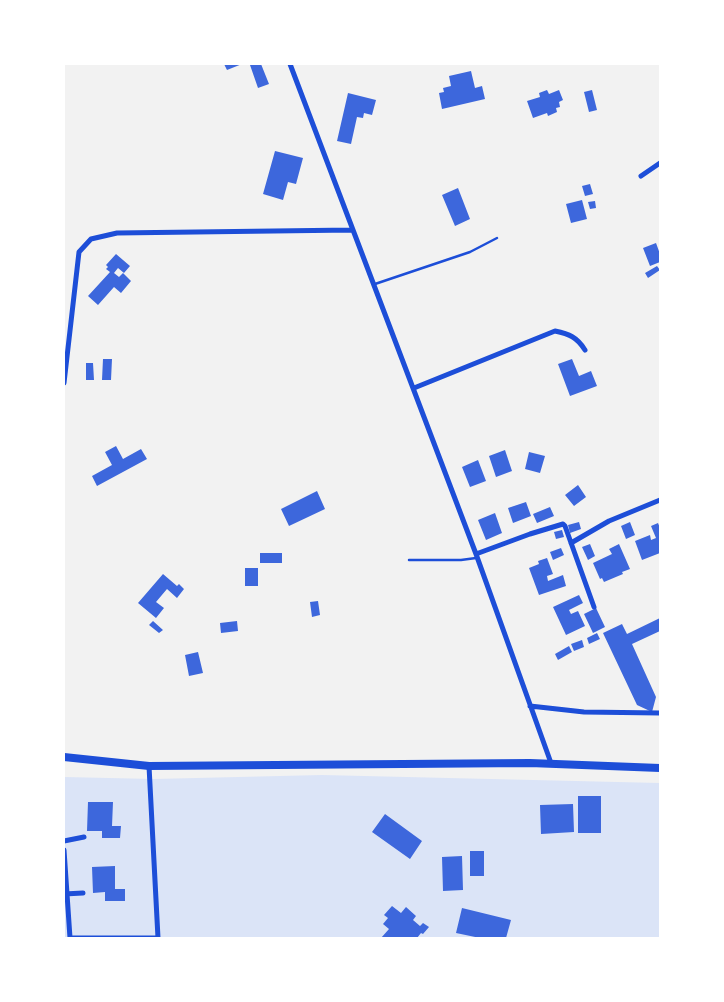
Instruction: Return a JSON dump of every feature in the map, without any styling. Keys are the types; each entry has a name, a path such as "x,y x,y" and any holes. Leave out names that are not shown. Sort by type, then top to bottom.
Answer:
{"main road":[{"path":"64,757 149,766 551,764 660,768"}],"street":[{"path":"290,64 477,556 551,764"},
{"path":"641,176 660,163"},
{"path":"64,383 79,252 92,239 117,233 352,230"},
{"path":"414,388 555,331 569,334 580,342 585,350"},
{"path":"571,542 609,521 660,500"},
{"path":"477,556 559,524 565,526 594,607"},
{"path":"530,706 584,712 660,713"},
{"path":"64,850 70,938 158,938 149,766"},
{"path":"64,841 84,837"},
{"path":"66,894 83,893"}],"lane":[{"path":"375,284 470,252 496,238"},
{"path":"409,560 460,560 477,556"}],"shaded area":[{"path":"322,775 660,783 660,938 64,938 64,777 154,779"}],"building":[{"path":"224,64 242,64 227,70"},
{"path":"261,64 269,84 258,88 250,65"},
{"path":"471,71 475,88 482,86 485,99 442,109 439,93 444,92 443,88 451,86 449,76"},
{"path":"547,90 549,94 559,90 563,100 559,102 560,107 556,108 557,112 548,116 547,113 533,118 527,101 540,97 539,93"},
{"path":"592,90 597,110 589,112 584,92"},
{"path":"348,93 376,100 372,115 364,113 363,118 357,117 351,144 337,141"},
{"path":"275,151 303,158 296,184 288,182 283,200 263,194"},
{"path":"590,184 593,194 585,196 582,186"},
{"path":"458,188 470,219 455,226 442,195"},
{"path":"582,200 587,219 571,223 566,204"},
{"path":"595,201 596,208 590,209 588,202"},
{"path":"656,243 660,254 660,262 650,266 643,248"},
{"path":"116,254 130,266 124,273 118,268 114,273 119,277 123,273 131,281 121,293 114,287 98,305 88,296 110,272 106,269 108,267 106,265"},
{"path":"657,266 660,270 648,278 645,273"},
{"path":"103,359 112,359 111,380 102,380"},
{"path":"572,359 579,376 591,371 597,386 570,396 558,364"},
{"path":"86,363 93,363 94,380 86,380"},
{"path":"116,446 123,459 141,449 147,459 97,486 92,476 112,465 105,452"},
{"path":"505,450 512,471 496,477 489,456"},
{"path":"529,452 545,456 540,473 525,469"},
{"path":"478,460 486,481 470,487 462,467"},
{"path":"578,485 586,497 574,506 565,495"},
{"path":"317,491 325,509 289,526 281,509"},
{"path":"526,502 531,516 513,523 508,508"},
{"path":"550,507 554,516 537,523 533,514"},
{"path":"495,513 502,533 486,540 478,520"},
{"path":"579,522 581,529 570,533 568,525"},
{"path":"630,522 635,535 626,539 621,526"},
{"path":"658,523 660,528 660,553 642,560 635,541 650,535 651,540 656,538 651,526"},
{"path":"562,530 564,537 556,539 554,532"},
{"path":"590,544 595,556 588,560 582,547"},
{"path":"619,544 630,569 604,582 602,578 600,579 593,563 612,554 609,549"},
{"path":"561,548 564,555 553,560 550,552"},
{"path":"260,553 282,553 282,563 260,563"},
{"path":"547,558 553,574 547,576 548,581 563,575 566,586 539,595 529,568 539,564 538,561"},
{"path":"245,568 258,568 258,586 245,586"},
{"path":"163,574 177,586 179,584 184,589 177,598 167,589 156,602 164,608 156,618 138,603"},
{"path":"579,595 583,603 569,610 571,614 578,611 585,626 566,635 553,607"},
{"path":"318,601 320,615 312,617 310,602"},
{"path":"596,608 605,627 593,633 584,614"},
{"path":"660,618 660,631 632,644 656,697 652,712 637,705 603,633 622,624 627,634"},
{"path":"153,621 163,630 159,633 149,625"},
{"path":"237,621 238,631 221,633 220,623"},
{"path":"597,633 600,639 589,644 587,638"},
{"path":"582,640 584,647 574,651 571,644"},
{"path":"569,646 572,652 558,660 555,654"},
{"path":"198,652 203,673 189,676 185,655"},
{"path":"578,796 601,796 601,833 578,833"},
{"path":"88,802 113,802 112,826 121,826 120,838 102,838 102,831 87,831"},
{"path":"573,804 574,832 541,834 540,805"},
{"path":"385,814 422,841 410,859 372,832"},
{"path":"470,851 484,851 484,876 470,876"},
{"path":"462,856 463,890 443,891 442,857"},
{"path":"115,866 115,889 125,889 125,901 105,901 105,892 93,893 92,867"},
{"path":"392,906 401,913 406,907 416,916 413,920 420,926 423,923 429,927 417,938 381,938 389,929 383,924 388,918 384,915"},
{"path":"462,908 511,920 506,938 480,938 456,933"}]}
